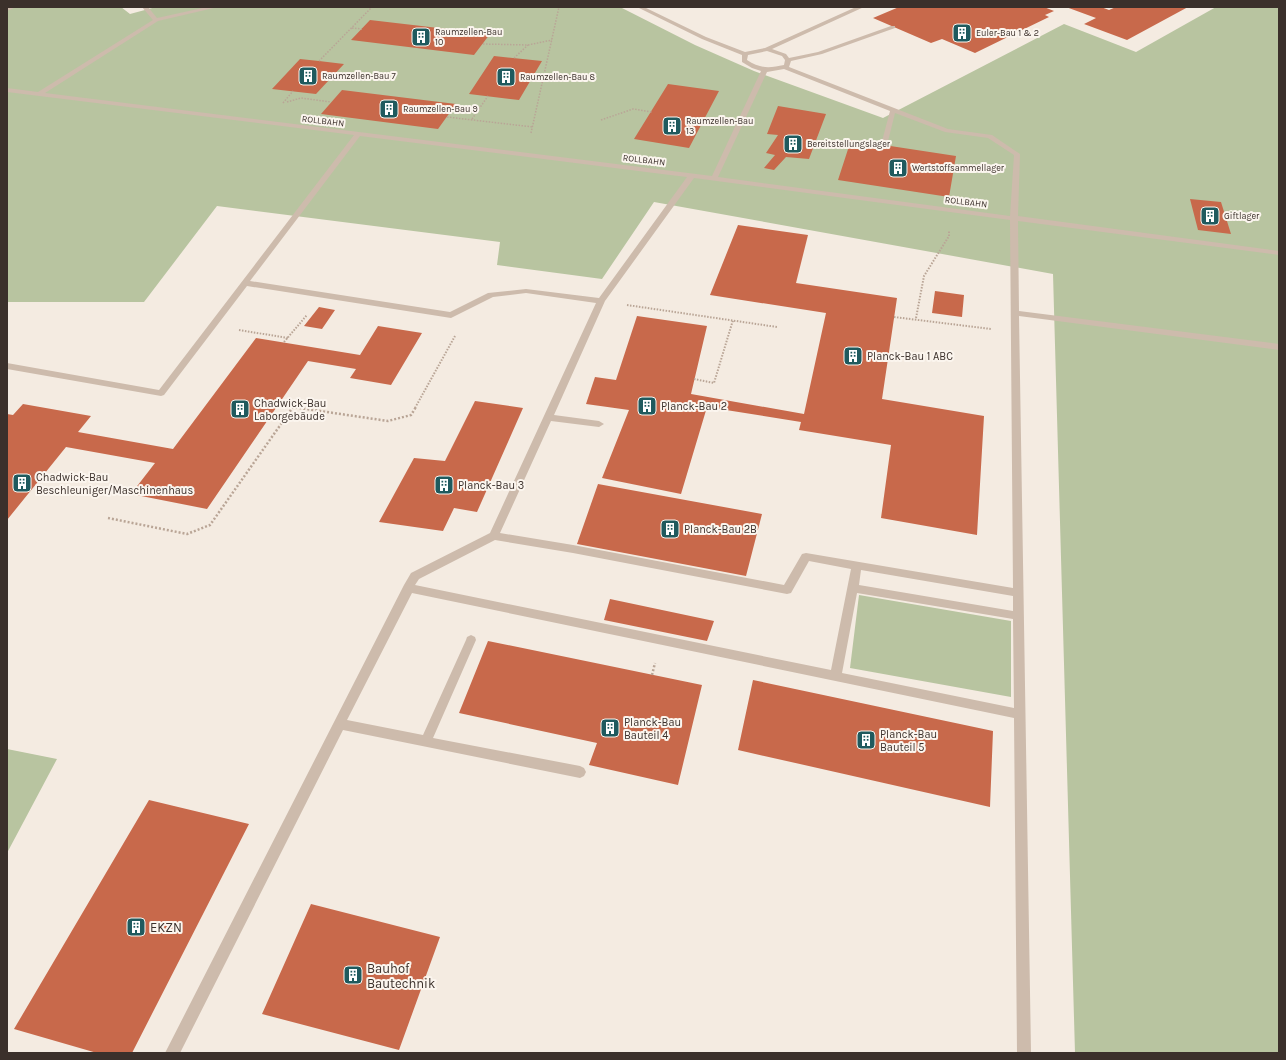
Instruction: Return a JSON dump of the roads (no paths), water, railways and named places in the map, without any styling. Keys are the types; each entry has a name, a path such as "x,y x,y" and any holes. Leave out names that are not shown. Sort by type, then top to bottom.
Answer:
{"lane":[{"path":"7,9 13,7"},
{"path":"145,7 156,20"},
{"path":"39,94 156,20 215,7"},
{"path":"640,7 704,38 745,54 767,49 861,7"},
{"path":"788,60 820,53 893,27"},
{"path":"745,54 744,61 757,69 765,70 787,66 788,60 784,54 767,49"},
{"path":"783,67 947,131 990,136 1017,154 1014,219 1024,1053"},
{"path":"714,179 765,70"},
{"name":"ROLLBAHN","path":"7,90 692,176 1279,253"},
{"path":"884,145 893,110"},
{"path":"7,366 162,393 358,135"},
{"path":"494,536 601,301 692,176"},
{"path":"245,283 451,315 491,295 526,291 601,301"},
{"path":"1015,313 1279,347"},
{"path":"548,417 599,424"},
{"path":"172,1053 414,576 494,536 573,549 787,590 806,557 1019,593"},
{"path":"836,676 857,566"},
{"path":"408,588 1020,714"},
{"path":"852,588 1019,616"},
{"path":"426,741 470,640"},
{"path":"339,724 580,772"}],"place":[{"name":"Euler-Bau 1 & 2","path":"962,33"},
{"name":"Raumzellen-Bau 10","path":"421,37"},
{"name":"Raumzellen-Bau 7","path":"308,76"},
{"name":"Raumzellen-Bau 8","path":"506,77"},
{"name":"Raumzellen-Bau 9","path":"389,109"},
{"name":"Raumzellen-Bau 13","path":"672,126"},
{"name":"Bereitstellungslager","path":"793,144"},
{"name":"Wertstoffsammellager","path":"898,168"},
{"name":"Giftlager","path":"1210,216"},
{"name":"Planck-Bau 1 ABC","path":"853,356"},
{"name":"Planck-Bau 2","path":"647,406"},
{"name":"Chadwick-Bau Laborgebäude","path":"240,409"},
{"name":"Chadwick-Bau Beschleuniger/Maschinenhaus","path":"22,483"},
{"name":"Planck-Bau 3","path":"444,485"},
{"name":"Planck-Bau 2B","path":"670,529"},
{"name":"Planck-Bau Bauteil 4","path":"610,728"},
{"name":"Planck-Bau Bauteil 5","path":"866,740"},
{"name":"EKZN","path":"136,927"},
{"name":"Bauhof Bautechnik","path":"353,975"}]}
